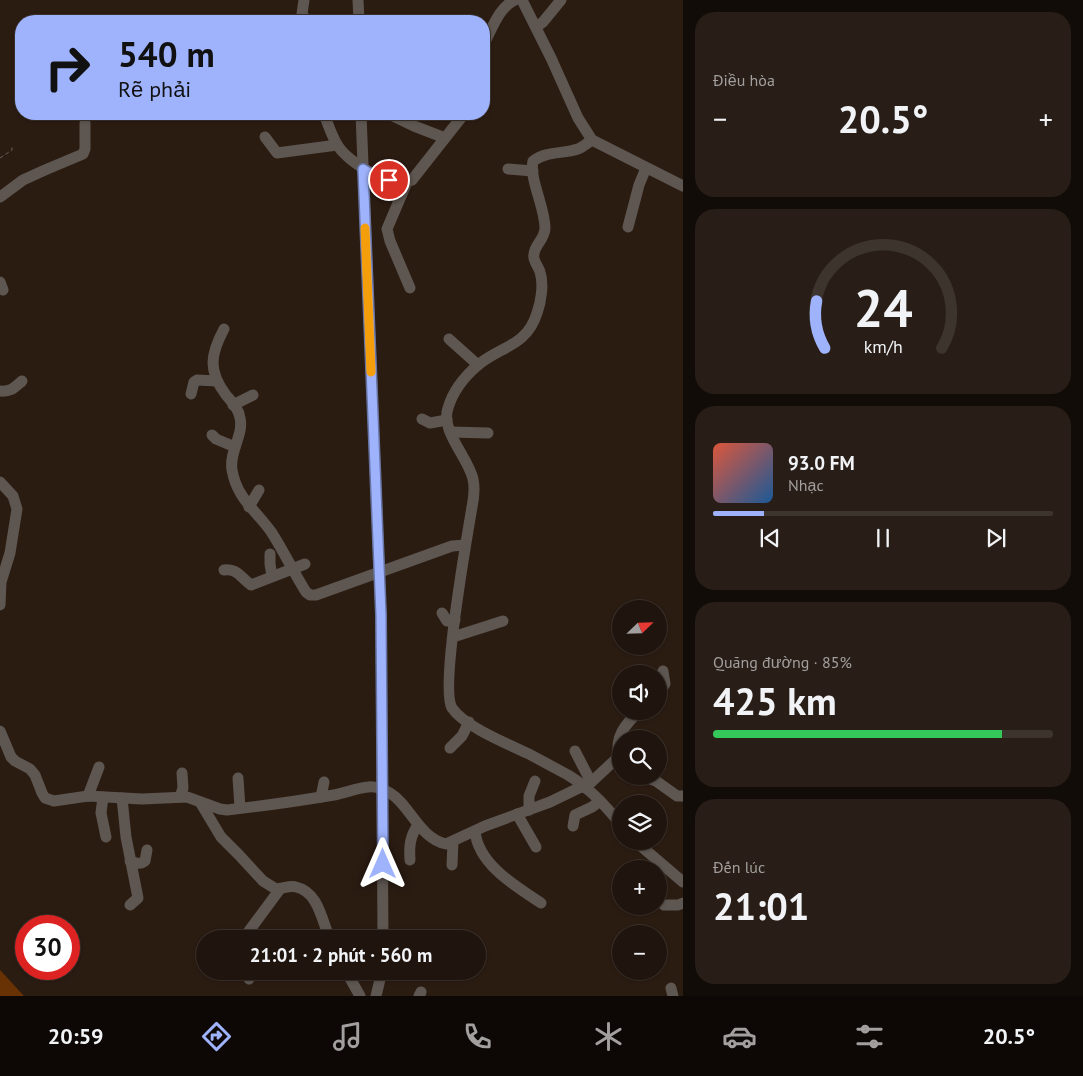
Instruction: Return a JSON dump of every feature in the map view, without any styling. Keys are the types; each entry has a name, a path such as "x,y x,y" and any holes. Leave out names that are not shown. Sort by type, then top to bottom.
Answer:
{"street":[{"path":"303,15 304,0"},
{"path":"358,0 358,15"},
{"path":"490,33 502,10 510,2 516,0"},
{"path":"522,0 578,118 592,140 683,186"},
{"path":"536,27 543,22 561,0"},
{"path":"327,120 337,145 363,169 376,177 407,182 412,180 459,120"},
{"path":"362,120 379,573 383,930"},
{"path":"401,120 445,138"},
{"path":"0,197 24,180 83,154 86,149 85,123"},
{"path":"265,137 275,152 279,153 337,145"},
{"path":"592,140 579,148 537,157 533,161 532,171 540,198 545,228 544,238 533,256 541,278 537,312 530,330 522,339 478,365 457,388 448,409 447,420 469,467 475,495 465,545 449,672 450,705 458,714 486,733 586,785 612,815"},
{"path":"36,160 39,167 36,174"},
{"path":"628,227 639,185 646,168"},
{"path":"508,169 532,171"},
{"path":"407,182 387,229 390,241 410,288"},
{"path":"224,329 215,346 213,356 217,381 234,404 241,419 240,433 231,464 232,473 242,497 272,534 306,592 313,595 452,546 465,545"},
{"path":"449,339 478,365"},
{"path":"191,394 196,380 217,381"},
{"path":"0,391 8,392 22,381"},
{"path":"234,404 253,395"},
{"path":"422,419 426,423 447,420"},
{"path":"451,432 488,433"},
{"path":"212,435 216,439 235,447"},
{"path":"0,482 13,496 17,509 10,553 1,582 0,605"},
{"path":"249,507 259,490"},
{"path":"270,554 272,576"},
{"path":"224,570 230,569 251,585 305,564"},
{"path":"442,613 447,621 456,620"},
{"path":"453,637 503,621"},
{"path":"622,730 631,720"},
{"path":"450,748 462,736 469,722"},
{"path":"0,731 11,756 15,761 35,774 45,798 54,801 88,796 142,799 187,797 220,809 321,797 367,787 382,789 396,798 418,825 440,843 446,844 550,802 586,785 612,764"},
{"path":"575,751 586,785"},
{"path":"88,796 99,767"},
{"path":"180,797 183,788 182,773"},
{"path":"238,778 240,808"},
{"path":"529,810 529,796 536,781"},
{"path":"321,797 324,782"},
{"path":"660,785 677,796 683,796"},
{"path":"103,797 101,813 106,837"},
{"path":"122,798 130,861 138,898 130,905"},
{"path":"573,826 575,815 600,801"},
{"path":"200,802 221,837 263,881 276,889 289,886 305,891 320,909 327,930"},
{"path":"517,814 536,848"},
{"path":"410,860 412,833 418,825"},
{"path":"475,831 478,845 487,859 510,880 541,902"},
{"path":"452,865 453,842"},
{"path":"130,861 140,864 146,861 147,850"},
{"path":"646,850 683,882"},
{"path":"249,930 280,889"},
{"path":"667,905 683,903"},
{"path":"351,980 360,996"},
{"path":"376,996 380,980"}],"path":[{"path":"0,158 12,150 12,147"}],"shaded area":[{"path":"0,970 24,996 0,996"}],"slow traffic":[{"path":"365,228 371,372"}],"route":[{"path":"383,864 381,615 363,169 376,177 389,180"}]}
